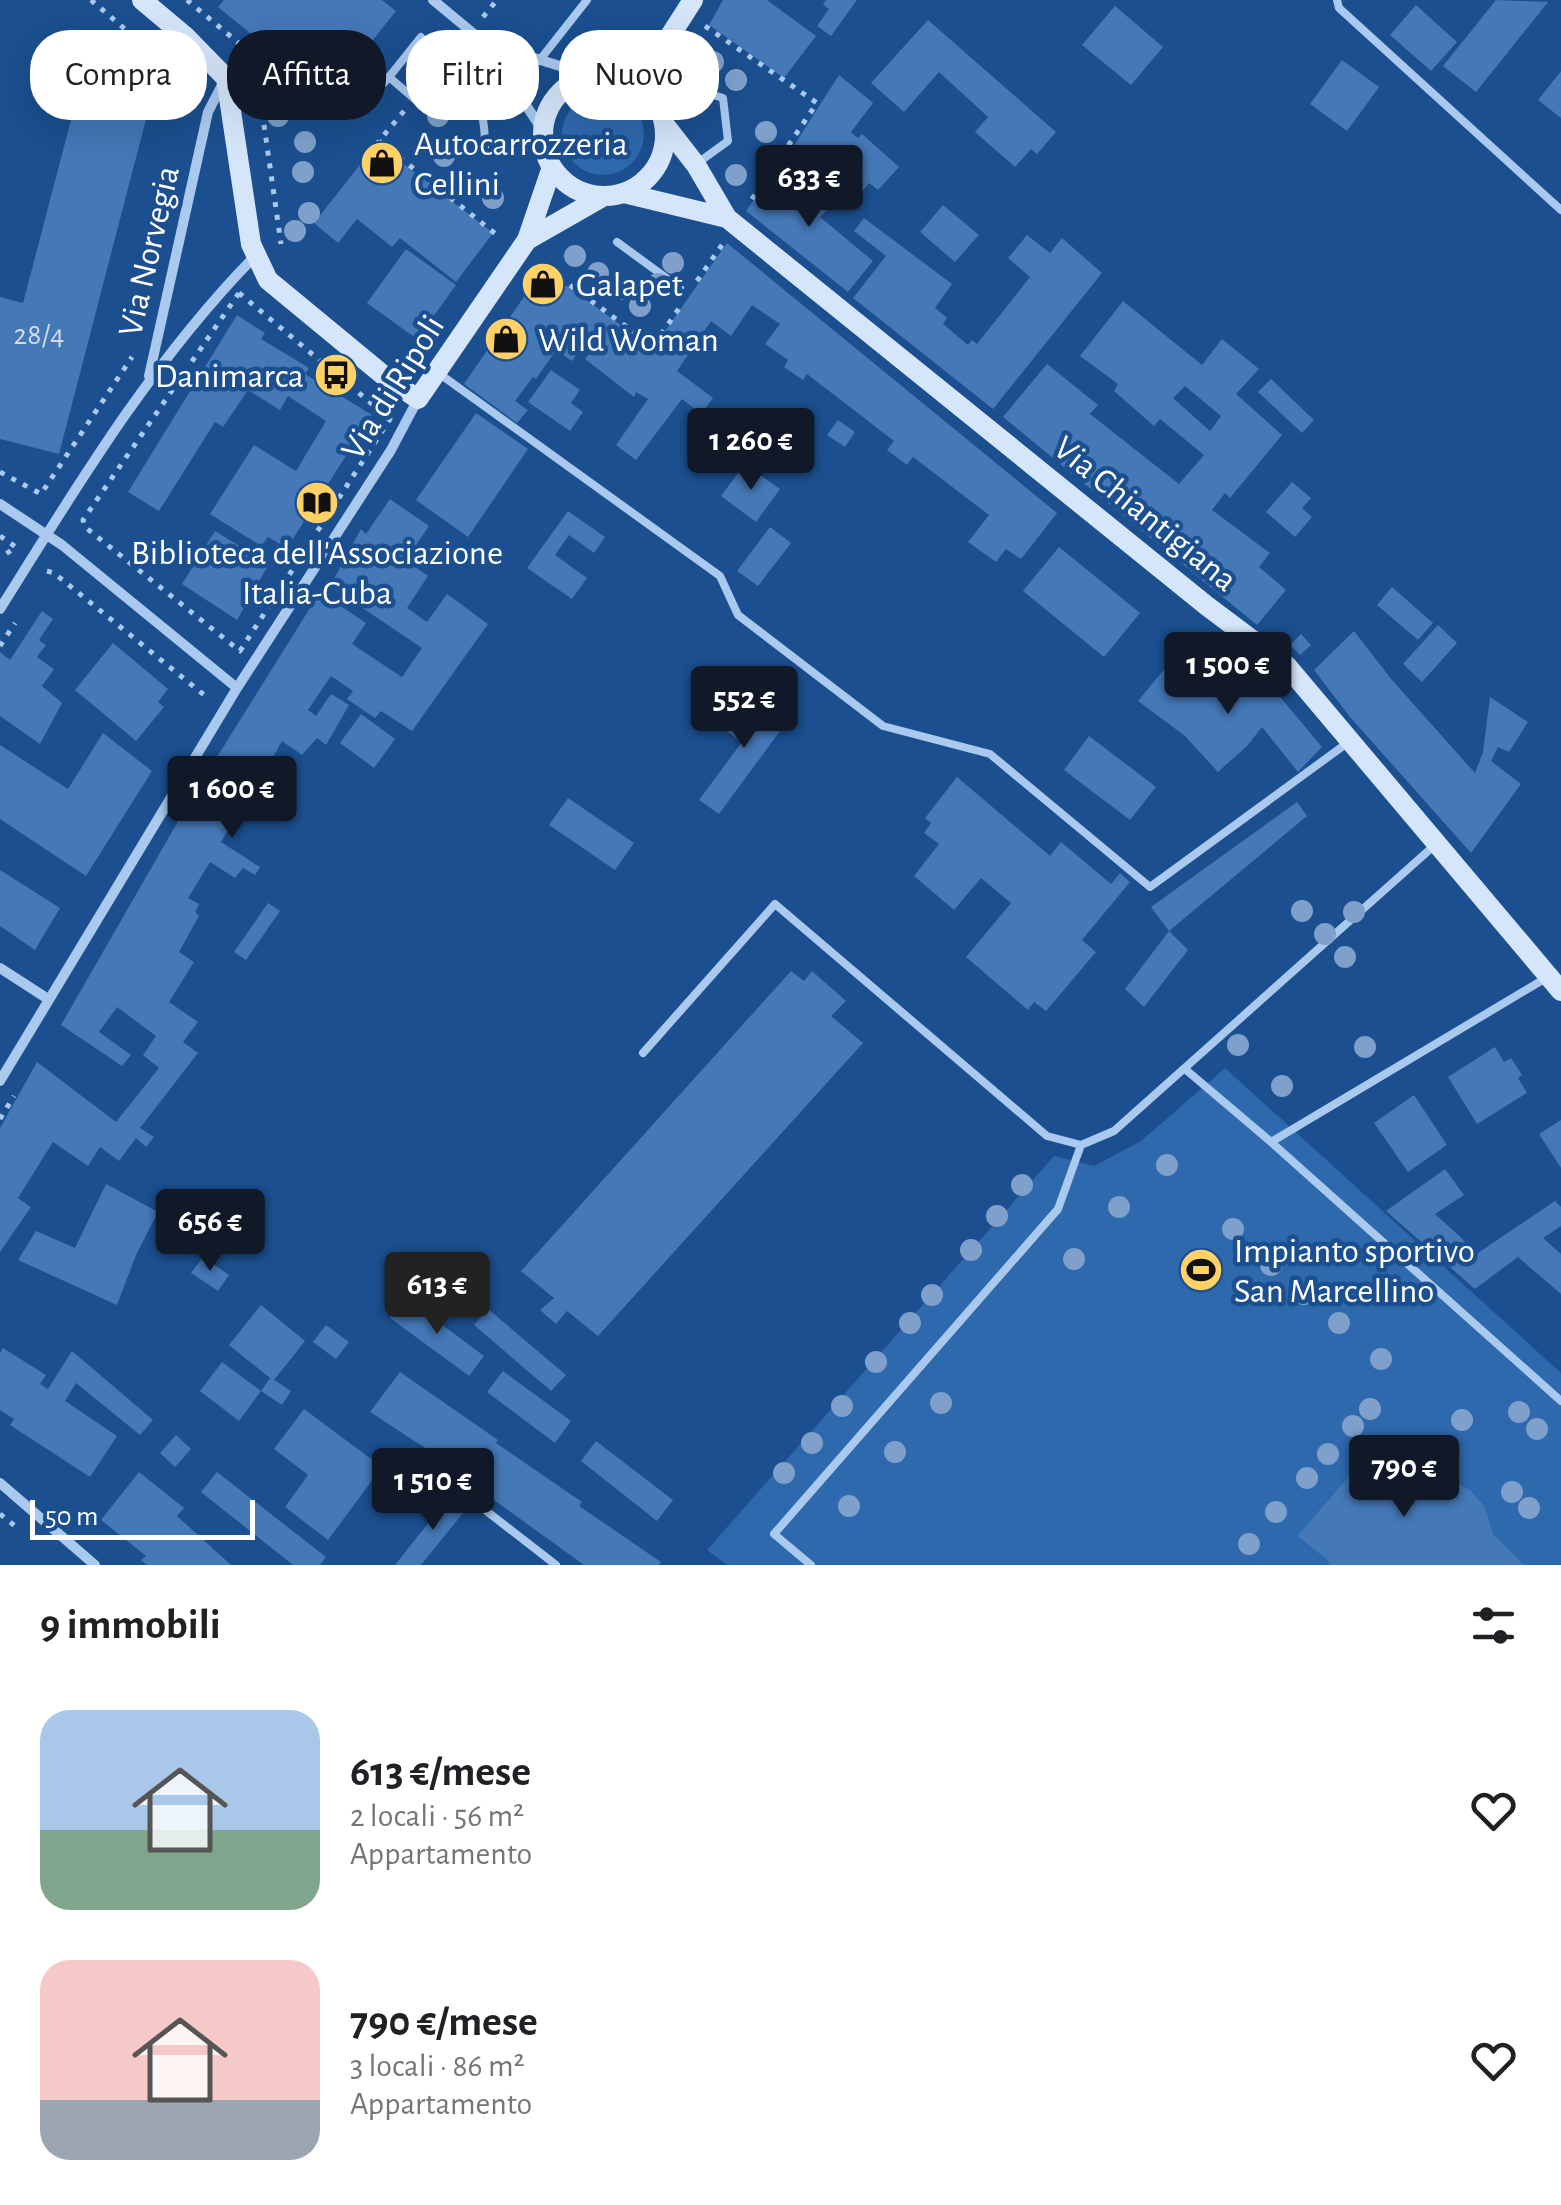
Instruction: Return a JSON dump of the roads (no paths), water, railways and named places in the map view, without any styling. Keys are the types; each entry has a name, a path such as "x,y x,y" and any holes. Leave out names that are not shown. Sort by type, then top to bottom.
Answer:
{"street":[{"path":"142,0 226,78 254,256 272,284 418,399"},
{"path":"433,0 469,30"},
{"path":"674,30 693,0"},
{"path":"539,61 559,67"},
{"name":"Via Norvegia","path":"148,381 208,112 226,78"},
{"path":"559,93 546,115 542,132 544,150 552,167 567,184 581,192 614,195 646,180 660,159 666,136 662,120"},
{"path":"534,120 542,132"},
{"name":"Via Chiantigiana","path":"664,124 735,215 1192,594 1286,666 1555,984"},
{"name":"Via di Ripoli","path":"0,1081 237,688 392,450 418,399 527,240 552,167"},
{"name":"Via Chiantigiana","path":"614,195 735,215"},
{"name":"Via di Ripoli","path":"527,240 614,195"},
{"name":"Via Norvegia","path":"0,610 148,381 220,291 254,256"},
{"path":"0,504 47,534 237,688"},
{"path":"0,968 48,998"},
{"path":"0,1482 96,1565"}],"lane":[{"path":"539,61 587,0"},
{"path":"1337,0 1340,8 1561,210"},
{"path":"386,80 406,55"},
{"path":"389,76 406,92"},
{"path":"696,165 728,141 723,98 719,97"},
{"path":"483,120 485,149"},
{"path":"618,242 680,288"},
{"path":"437,372 720,576 738,615 882,726 990,754 1150,887 1350,741"},
{"path":"643,1053 776,904 1047,1136 1082,1145 1114,1131 1436,844"},
{"path":"1271,1142 1555,984"},
{"path":"1185,1069 1561,1401"},
{"path":"811,1565 774,1534 1058,1209 1082,1145"},
{"path":"449,1482 556,1565"}],"place":[{"name":"Autocarrozzeria Cellini","path":"382,163"},
{"name":"Galapet","path":"543,284"},
{"name":"Wild Woman","path":"506,339"},
{"name":"Danimarca","path":"336,375"},
{"name":"Biblioteca dell'Associazione Italia-Cuba","path":"317,503"},
{"name":"Impianto sportivo San Marcellino","path":"1201,1270"}]}
